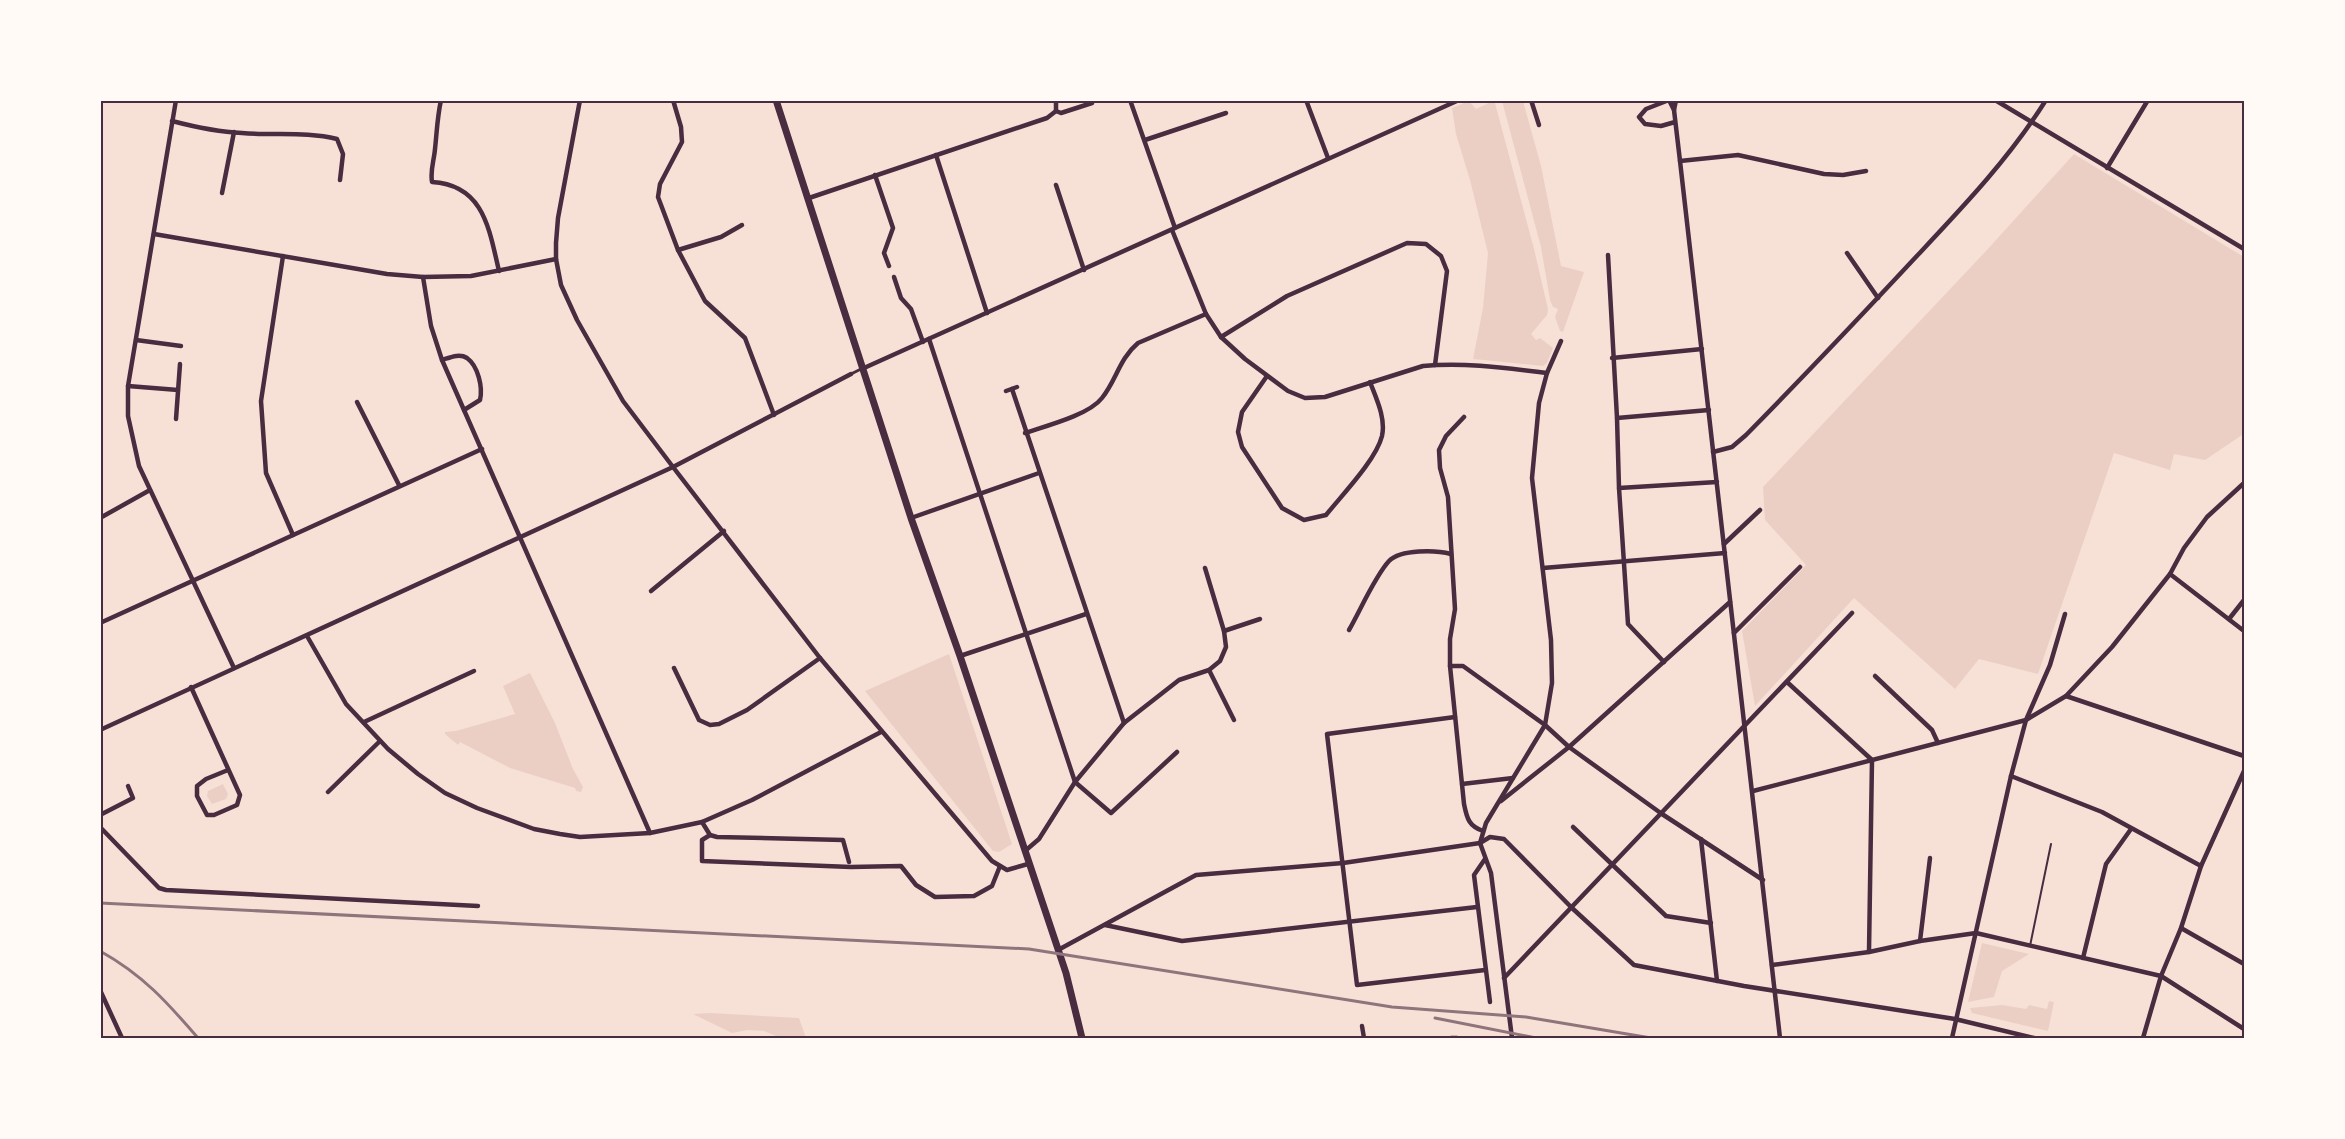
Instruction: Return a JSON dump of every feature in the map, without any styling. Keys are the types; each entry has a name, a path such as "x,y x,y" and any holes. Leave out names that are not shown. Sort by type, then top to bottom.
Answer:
{"highway":[{"path":"776,100 911,518 960,656 1066,973 1082,1038"}],"street":[{"path":"176,100 128,386 128,416 139,466 195,580 234,668"},
{"path":"441,100 435,127 435,150 430,175 432,182 457,187 465,192 483,212 499,271"},
{"path":"580,100 558,218 556,259 561,285 577,320 623,401 820,658 992,861 1007,870 1029,864"},
{"path":"673,100 681,127 682,142 660,184 658,197 678,250 705,301 745,338 774,415"},
{"path":"1056,100 1056,111"},
{"path":"1130,100 1206,314 1221,337 1245,359 1288,391 1305,398 1325,397 1370,382 1435,365 1467,365 1547,373"},
{"path":"1306,100 1328,158"},
{"path":"1531,100 1539,124"},
{"path":"1674,110 1669,100 1646,109 1639,117 1645,124 1660,126 1675,122"},
{"path":"1676,100 1675,122 1780,1038"},
{"path":"1995,100 2244,249"},
{"path":"1713,452 1732,447 1746,435 1878,297 1988,180 2046,100"},
{"path":"2107,168 2148,100"},
{"path":"100,730 673,467 851,374 1457,101"},
{"path":"1056,111 1061,113 1092,103"},
{"path":"809,198 1047,118 1056,111"},
{"path":"1144,140 1226,113"},
{"path":"172,121 234,132 324,135 337,139 343,154 340,180"},
{"path":"222,193 234,132"},
{"path":"936,155 987,313"},
{"path":"1680,161 1738,155 1824,174 1843,175 1866,171"},
{"path":"875,175 893,228 884,253 889,266"},
{"path":"1056,185 1084,270"},
{"path":"678,250 721,237 742,225"},
{"path":"154,234 387,274 423,277 471,276 556,259"},
{"path":"1221,337 1287,296 1407,243 1426,244 1441,256 1447,271 1435,365"},
{"path":"1847,253 1878,297"},
{"path":"1608,255 1628,624 1664,662"},
{"path":"283,256 261,401 266,473 292,535"},
{"path":"423,277 431,326 442,360 650,833"},
{"path":"894,277 901,298 911,309 923,342"},
{"path":"1025,433 1093,406 1102,398 1130,350 1138,343 1206,314"},
{"path":"929,339 1075,782 1111,813 1177,752"},
{"path":"136,340 181,346"},
{"path":"1512,1038 1491,873 1480,843 1486,823 1545,725 1552,683 1551,640 1532,478 1539,403 1547,373 1561,341"},
{"path":"1612,358 1702,349"},
{"path":"442,360 458,356 467,358 476,369 482,391 480,400 464,410"},
{"path":"176,419 180,364"},
{"path":"1267,376 1242,412 1238,432 1242,447 1282,508 1304,520 1326,515 1374,454 1382,435 1381,414 1370,382"},
{"path":"128,386 178,390"},
{"path":"1012,389 1124,723"},
{"path":"357,402 399,485"},
{"path":"1617,418 1709,410"},
{"path":"1464,417 1446,436 1439,450 1440,468 1448,497 1455,609 1450,639 1451,666 1462,784 1468,821 1473,827 1483,831"},
{"path":"100,623 482,449"},
{"path":"911,518 1039,473"},
{"path":"1619,488 1717,482"},
{"path":"1753,791 2026,720 2066,696 2112,647 2170,574 2184,548 2207,517 2244,483"},
{"path":"100,518 150,490"},
{"path":"1724,544 1760,510"},
{"path":"651,591 724,531"},
{"path":"1349,630 1384,568 1393,558 1401,554 1428,551 1451,554"},
{"path":"1543,568 1725,553"},
{"path":"1734,634 1800,567"},
{"path":"1025,851 1039,839 1075,782 1124,723 1179,680 1209,670 1220,661 1227,647 1205,568"},
{"path":"2170,574 2244,631"},
{"path":"2229,619 2244,600"},
{"path":"1500,802 1569,747 1730,602"},
{"path":"1504,978 1852,613"},
{"path":"1952,1038 2011,776 2026,720 2050,665 2066,614"},
{"path":"960,656 1086,615"},
{"path":"1224,631 1260,619"},
{"path":"307,636 346,704 380,741 418,774 445,793 508,821 534,829 580,837 650,833 702,822 752,800 881,732"},
{"path":"674,668 699,720 710,725 719,724 747,710 820,658"},
{"path":"1451,666 1463,666 1662,814 1763,880"},
{"path":"1209,670 1234,720"},
{"path":"364,722 474,671"},
{"path":"1875,676 1932,730 1938,743"},
{"path":"1787,682 1872,760 1869,952"},
{"path":"191,687 240,795 237,805 214,815 207,815 197,796 197,786 206,779 228,771"},
{"path":"2066,696 2244,756"},
{"path":"1455,717 1327,734 1349,922 1357,985 1485,970"},
{"path":"328,792 380,741"},
{"path":"2144,1038 2162,976 2201,867 2244,771"},
{"path":"2011,776 2102,812 2201,867"},
{"path":"1462,784 1513,778"},
{"path":"100,815 133,798 128,786"},
{"path":"702,822 710,835"},
{"path":"100,827 159,888 166,890 478,906"},
{"path":"1573,827 1666,916 1710,923"},
{"path":"2083,958 2106,864 2131,829"},
{"path":"849,862 843,840 710,835 702,840 702,861 851,867 901,866 916,885 935,897 974,896 992,886 1000,866"},
{"path":"1058,950 1196,875 1343,863 1480,843 1490,837 1504,839 1572,908 1634,965 1717,981 1955,1019 2034,1038"},
{"path":"1701,839 1717,981"},
{"path":"1920,941 1930,858"},
{"path":"1485,860 1474,875 1490,1002"},
{"path":"1105,925 1182,941 1477,907"},
{"path":"2181,928 2244,964"},
{"path":"1772,965 1869,952 1920,941 1976,933 2162,976 2244,1029"},
{"path":"100,990 122,1038"},
{"path":"1362,1026 1364,1038"},
{"path":"1451,1038 1457,1038"}],"lane":[{"path":"2030,946 2051,844"}],"shaded area":[{"path":"1469,101 1476,109 1493,101 1495,103 1548,309 1547,315 1531,334 1536,340 1540,338 1553,348 1547,363 1543,366 1473,359 1483,308 1488,253 1456,134 1452,108"},
{"path":"1502,101 1523,101 1541,166 1561,266 1584,272 1563,332 1560,331 1555,317 1558,309 1553,307 1550,300 1541,247"},
{"path":"2074,154 2244,257 2244,427 2242,435 2205,460 2174,454 2170,470 2114,453 2038,674 1979,659 1955,689 1854,598 1755,706 1742,631 1806,565 1765,520 1763,487 1986,251"},
{"path":"949,654 1012,844 999,852 993,851 865,691"},
{"path":"530,673 583,787 581,792 576,791 575,788 510,768 460,742 458,745 445,734 445,732 515,714 503,686"},
{"path":"223,784 228,794 226,799 212,804 207,796 208,791"},
{"path":"1982,943 2029,954 2002,971 1994,997 1968,1002"},
{"path":"2049,1001 2054,1002 2048,1031 1972,1013 1970,1008 2002,1005 2026,1009 2029,1005 2047,1009"},
{"path":"693,1014 799,1018 806,1038 781,1038 764,1031 748,1030 732,1033"}],"railway":[{"path":"100,903 1029,949 1392,1007 1526,1017 1651,1038"},
{"path":"100,951 154,990 198,1038"},
{"path":"1435,1018 1536,1038"}]}
